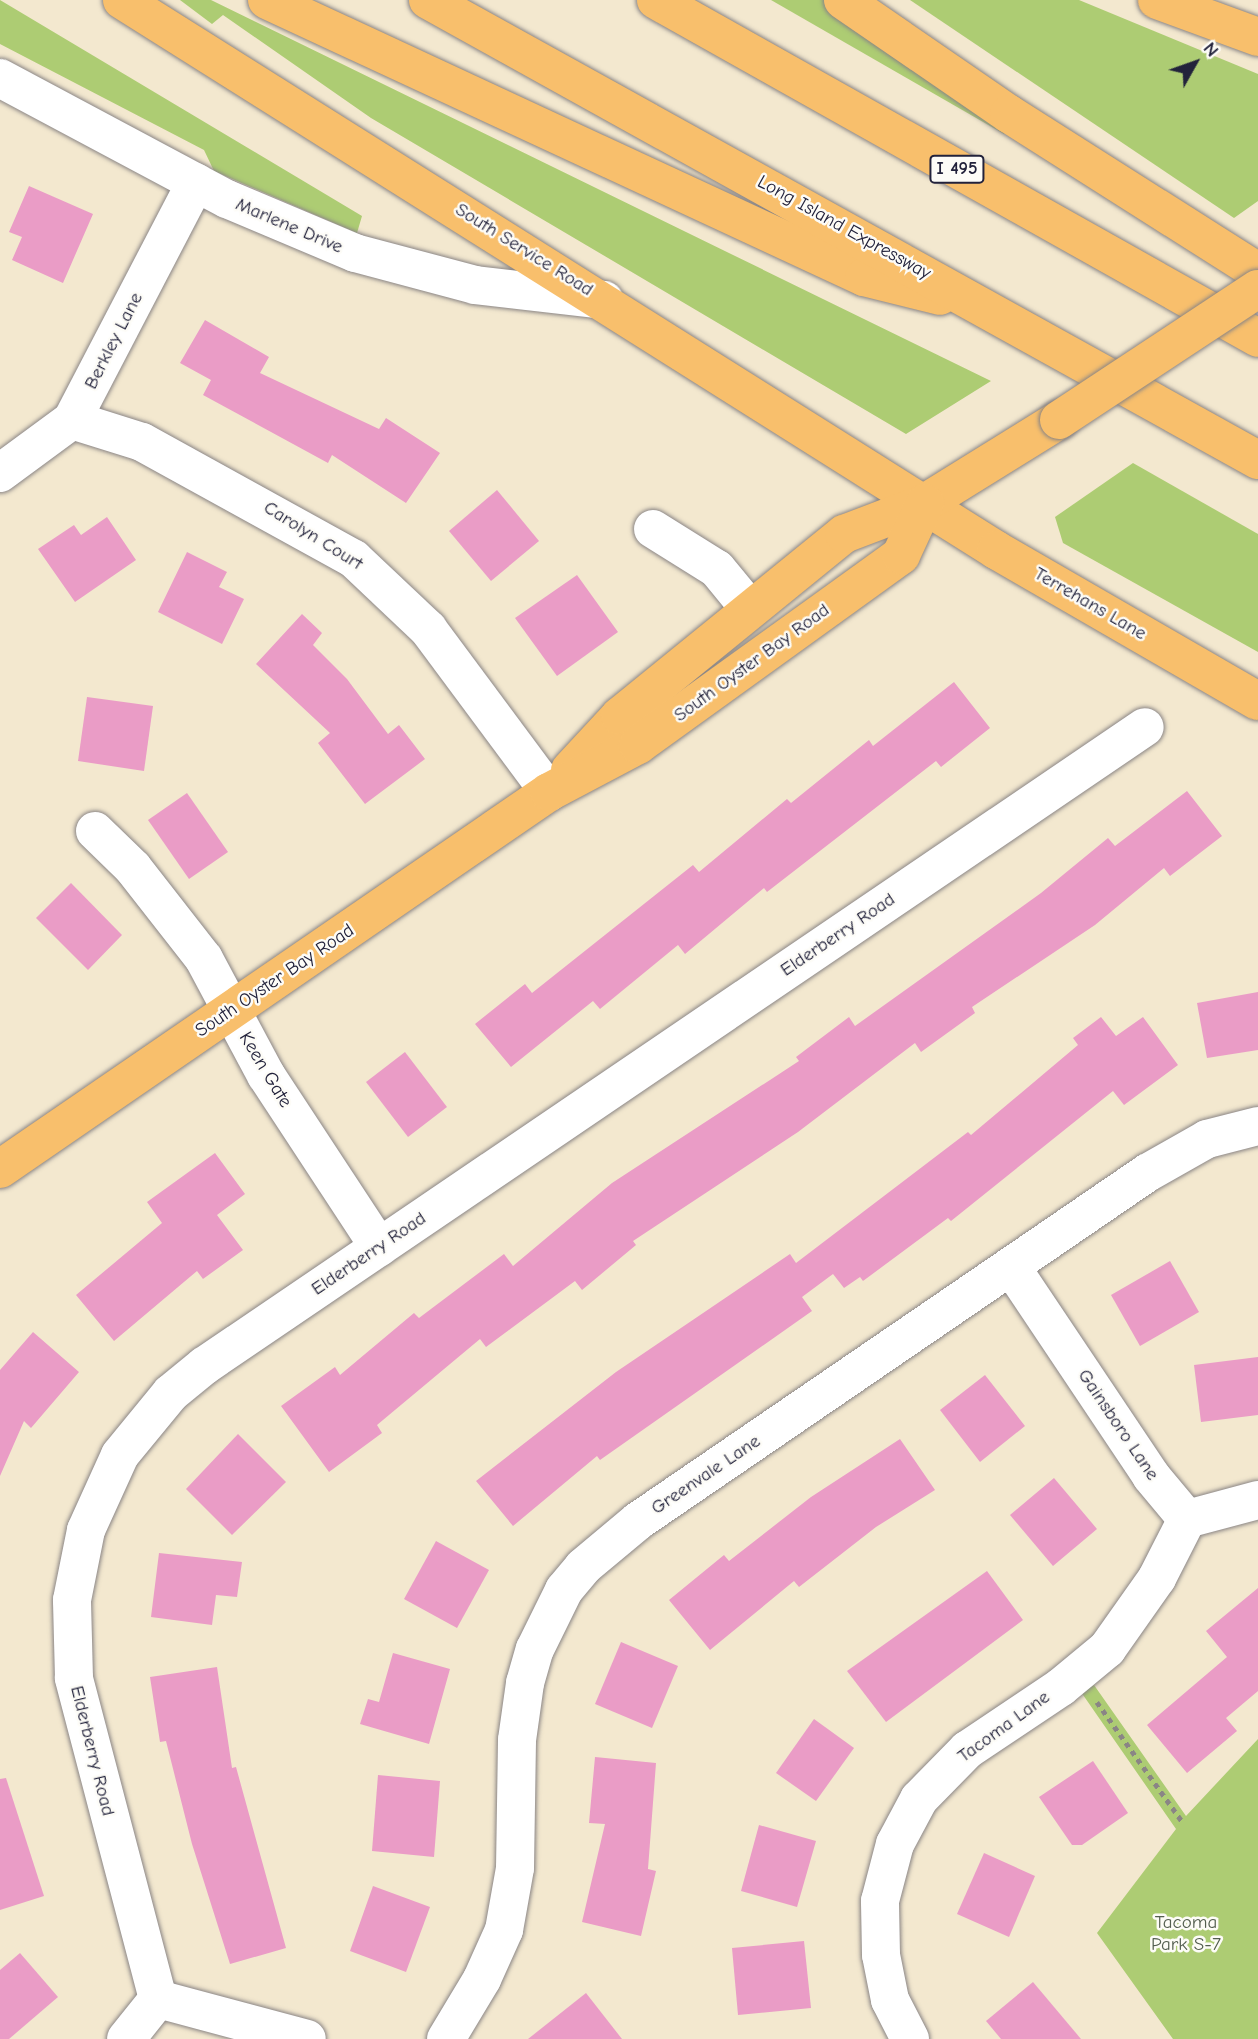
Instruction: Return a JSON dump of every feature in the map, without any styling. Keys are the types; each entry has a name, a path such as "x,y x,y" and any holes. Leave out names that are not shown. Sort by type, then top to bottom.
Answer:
{"main road":[{"name":"South Service Road","path":"122,0 925,503"},
{"path":"267,0 864,278 990,308"},
{"name":"Long Island Expressway","path":"428,0 990,308 1258,460"},
{"name":"I 495","path":"656,0 1258,338"},
{"path":"843,0 1009,114 1258,272"},
{"path":"1171,2 1223,10 1258,37"},
{"name":"South Oyster Bay Road","path":"549,792 620,716 748,608 844,534 925,503 1059,420 1258,289"},
{"name":"South Oyster Bay Road","path":"0,1169 549,792 638,745 901,555 925,503"},
{"name":"Terrehans Lane","path":"925,503 1007,556 1258,701"}],"street":[{"name":"Marlene Drive","path":"0,78 289,228 355,253 475,285 604,300"},
{"name":"Berkley Lane","path":"0,473 72,420 196,182"},
{"name":"Carolyn Court","path":"72,420 142,442 354,559 428,629 549,792"},
{"path":"653,529 717,569 748,608"},
{"name":"Elderberry Road","path":"158,1998 74,1678 72,1600 86,1530 120,1455 171,1393 379,1247 1145,727"},
{"name":"Keen Gate","path":"94,831 173,917 204,959 265,1075 379,1247"},
{"name":"Greenvale Lane","path":"446,2039 482,1979 503,1930 515,1868 517,1740 524,1684 535,1649 564,1590 583,1567 638,1521 1012,1268 1147,1173 1207,1139 1258,1126"},
{"name":"Gainsboro Lane","path":"1012,1268 1151,1476 1186,1519"},
{"path":"1186,1519 1258,1500"},
{"name":"Tacoma Lane","path":"910,2039 890,2000 881,1955 880,1901 895,1844 919,1799 967,1750 1076,1674 1107,1649 1157,1578 1186,1519"},
{"path":"126,2039 158,1998 307,2039"}],"path":[{"path":"1076,1674 1182,1821"}],"green space":[{"path":"0,0 362,216 357,233 214,171 204,150 0,44"},
{"path":"180,0 211,0 991,381 906,434 371,118 223,15 212,24"},
{"path":"771,0 825,0 1011,127 1004,134"},
{"path":"910,0 1079,0 1258,74 1258,201 1234,218"},
{"path":"1133,463 1258,534 1258,652 1063,543 1055,517"},
{"name":"Tacoma Park S-7","path":"1094,1685 1186,1816 1258,1739 1258,2039 1173,2039 1097,1933 1176,1829 1081,1692"}],"building":[{"path":"29,186 93,214 63,283 12,260 22,237 9,232"},
{"path":"205,320 269,357 260,373 379,429 386,418 440,453 406,503 332,455 328,463 203,395 211,380 180,363"},
{"path":"497,490 539,541 491,581 449,531"},
{"path":"107,517 136,560 75,602 38,549 74,525 81,535"},
{"path":"187,552 227,572 219,587 244,599 222,644 158,612"},
{"path":"577,575 618,632 557,676 515,618"},
{"path":"302,614 322,633 313,645 347,679 388,734 399,725 425,759 365,804 318,743 330,733 256,664"},
{"path":"954,682 990,728 941,767 936,761 767,892 764,888 685,954 678,945 600,1009 593,1001 511,1067 475,1024 525,984 532,993 693,865 699,872 787,799 791,803 869,740 873,746"},
{"path":"87,697 153,706 144,771 78,761"},
{"path":"1187,791 1222,836 1170,876 1164,868 1095,925 972,1007 975,1013 921,1052 915,1043 798,1132 633,1241 636,1245 582,1290 575,1281 486,1347 480,1339 377,1425 382,1433 329,1472 281,1406 335,1367 340,1375 414,1313 419,1318 504,1254 513,1266 612,1183 799,1061 796,1057 849,1017 855,1026 1041,893 1108,838 1115,846"},
{"path":"187,793 228,852 189,879 148,820"},
{"path":"71,883 122,935 88,970 36,918"},
{"path":"1258,992 1258,1050 1207,1058 1197,1003"},
{"path":"1101,1017 1116,1036 1143,1017 1178,1065 1124,1105 1113,1091 951,1221 948,1218 863,1281 860,1277 844,1288 833,1274 802,1297 812,1311 600,1460 597,1456 513,1526 476,1481 616,1372 790,1254 796,1263 968,1132 971,1135 1078,1045 1073,1038"},
{"path":"405,1052 447,1107 408,1137 366,1082"},
{"path":"215,1153 245,1194 217,1215 243,1250 203,1279 197,1271 114,1341 76,1295 162,1223 147,1202"},
{"path":"1170,1261 1199,1312 1140,1346 1111,1295"},
{"path":"33,1332 79,1372 31,1428 24,1421 0,1476 0,1370"},
{"path":"1258,1357 1258,1415 1201,1422 1194,1365"},
{"path":"985,1375 1025,1426 980,1462 940,1410"},
{"path":"238,1434 286,1482 232,1535 186,1489"},
{"path":"900,1439 935,1490 876,1527 799,1587 794,1581 710,1650 669,1600 724,1555 729,1561 811,1497"},
{"path":"1054,1478 1097,1529 1053,1566 1010,1515"},
{"path":"436,1541 489,1570 457,1628 404,1599"},
{"path":"159,1553 242,1562 237,1597 216,1595 212,1625 151,1617"},
{"path":"987,1571 1023,1620 886,1722 847,1671"},
{"path":"1258,1588 1258,1691 1226,1718 1237,1731 1187,1773 1147,1725 1227,1657 1206,1631"},
{"path":"621,1642 678,1666 652,1728 595,1704"},
{"path":"393,1653 450,1669 429,1744 360,1724 368,1699 379,1702"},
{"path":"217,1667 232,1768 236,1767 286,1948 230,1964 192,1844 166,1741 160,1742 150,1677"},
{"path":"814,1719 854,1748 816,1801 776,1773"},
{"path":"595,1757 656,1763 648,1869 656,1871 641,1936 582,1922 605,1824 589,1823"},
{"path":"1093,1761 1128,1813 1082,1845 1072,1845 1039,1797"},
{"path":"378,1775 440,1781 434,1857 372,1851"},
{"path":"6,1778 44,1896 0,1910 0,1779"},
{"path":"759,1825 816,1841 797,1907 741,1891"},
{"path":"984,1853 1035,1876 1009,1937 957,1914"},
{"path":"373,1886 430,1907 406,1972 350,1951"},
{"path":"804,1941 811,2008 738,2015 732,1948"},
{"path":"20,1953 58,1997 9,2039 0,2039 0,1970"},
{"path":"1033,1982 1081,2039 1001,2039 986,2021"},
{"path":"586,1993 622,2039 528,2039"}]}
